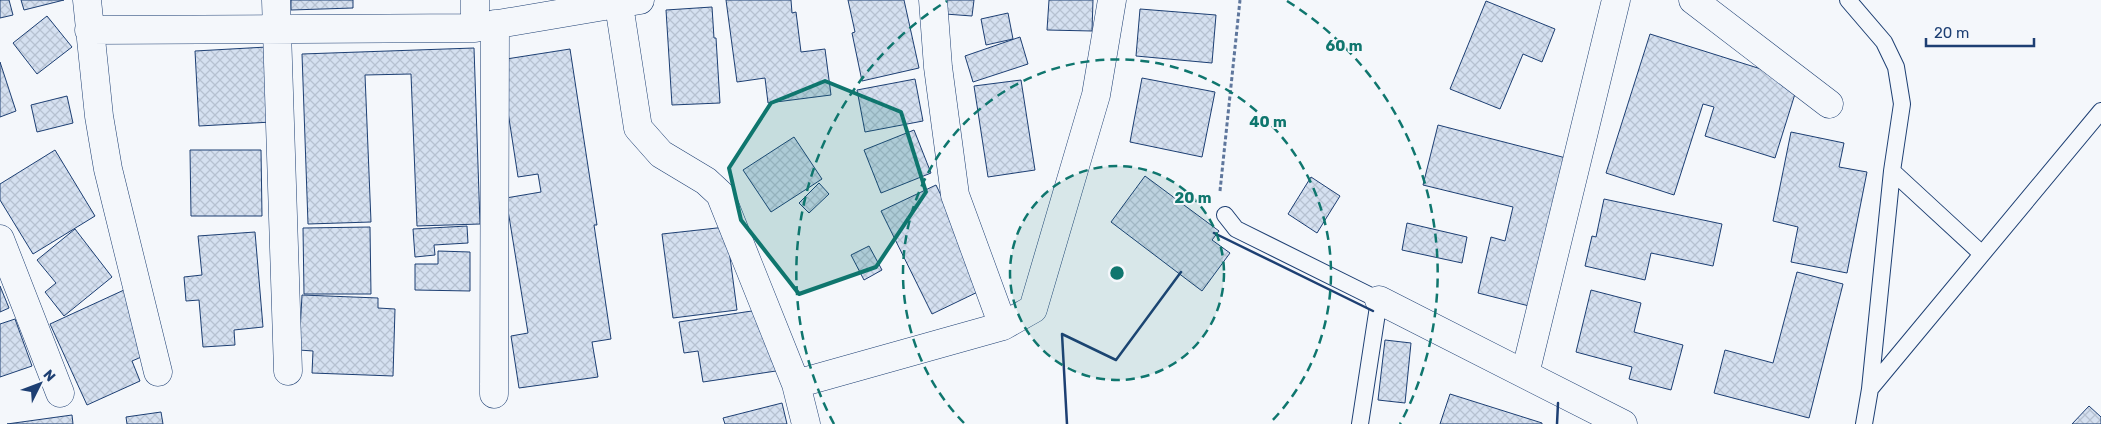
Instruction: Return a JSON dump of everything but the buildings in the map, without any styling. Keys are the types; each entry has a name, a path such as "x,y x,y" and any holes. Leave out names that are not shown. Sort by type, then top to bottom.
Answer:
{"street":[{"path":"87,0 99,116 108,169 158,372"},
{"path":"276,0 288,371"},
{"path":"475,0 485,26 494,394"},
{"path":"933,0 938,67 955,195 1002,326"},
{"path":"796,384 1002,326 1033,308 1096,95 1112,0"},
{"path":"1525,374 1616,0"},
{"path":"1693,0 1829,104"},
{"path":"89,30 277,30 485,26 630,2 638,128 661,154 706,181 720,194 796,384 806,424"},
{"path":"0,239 60,393"},
{"path":"1380,300 1623,424"}],"lane":[{"path":"1848,0 1884,42 1896,67 1902,104 1892,172 1870,389 1864,424"},
{"path":"1870,389 2101,111"},
{"path":"1892,172 1982,254"},
{"path":"1225,215 1236,229 1380,300 1360,424"}],"path":[{"path":"1225,215 1220,200 1219,184 1240,0"}],"highlighted area":[{"path":"825,81 901,112 926,192 876,267 799,294 741,220 729,168 771,103"}],"wall":[{"path":"1214,233 1373,311"},
{"path":"1067,424 1062,334 1116,360 1181,272"},
{"path":"1557,424 1558,403"}]}
